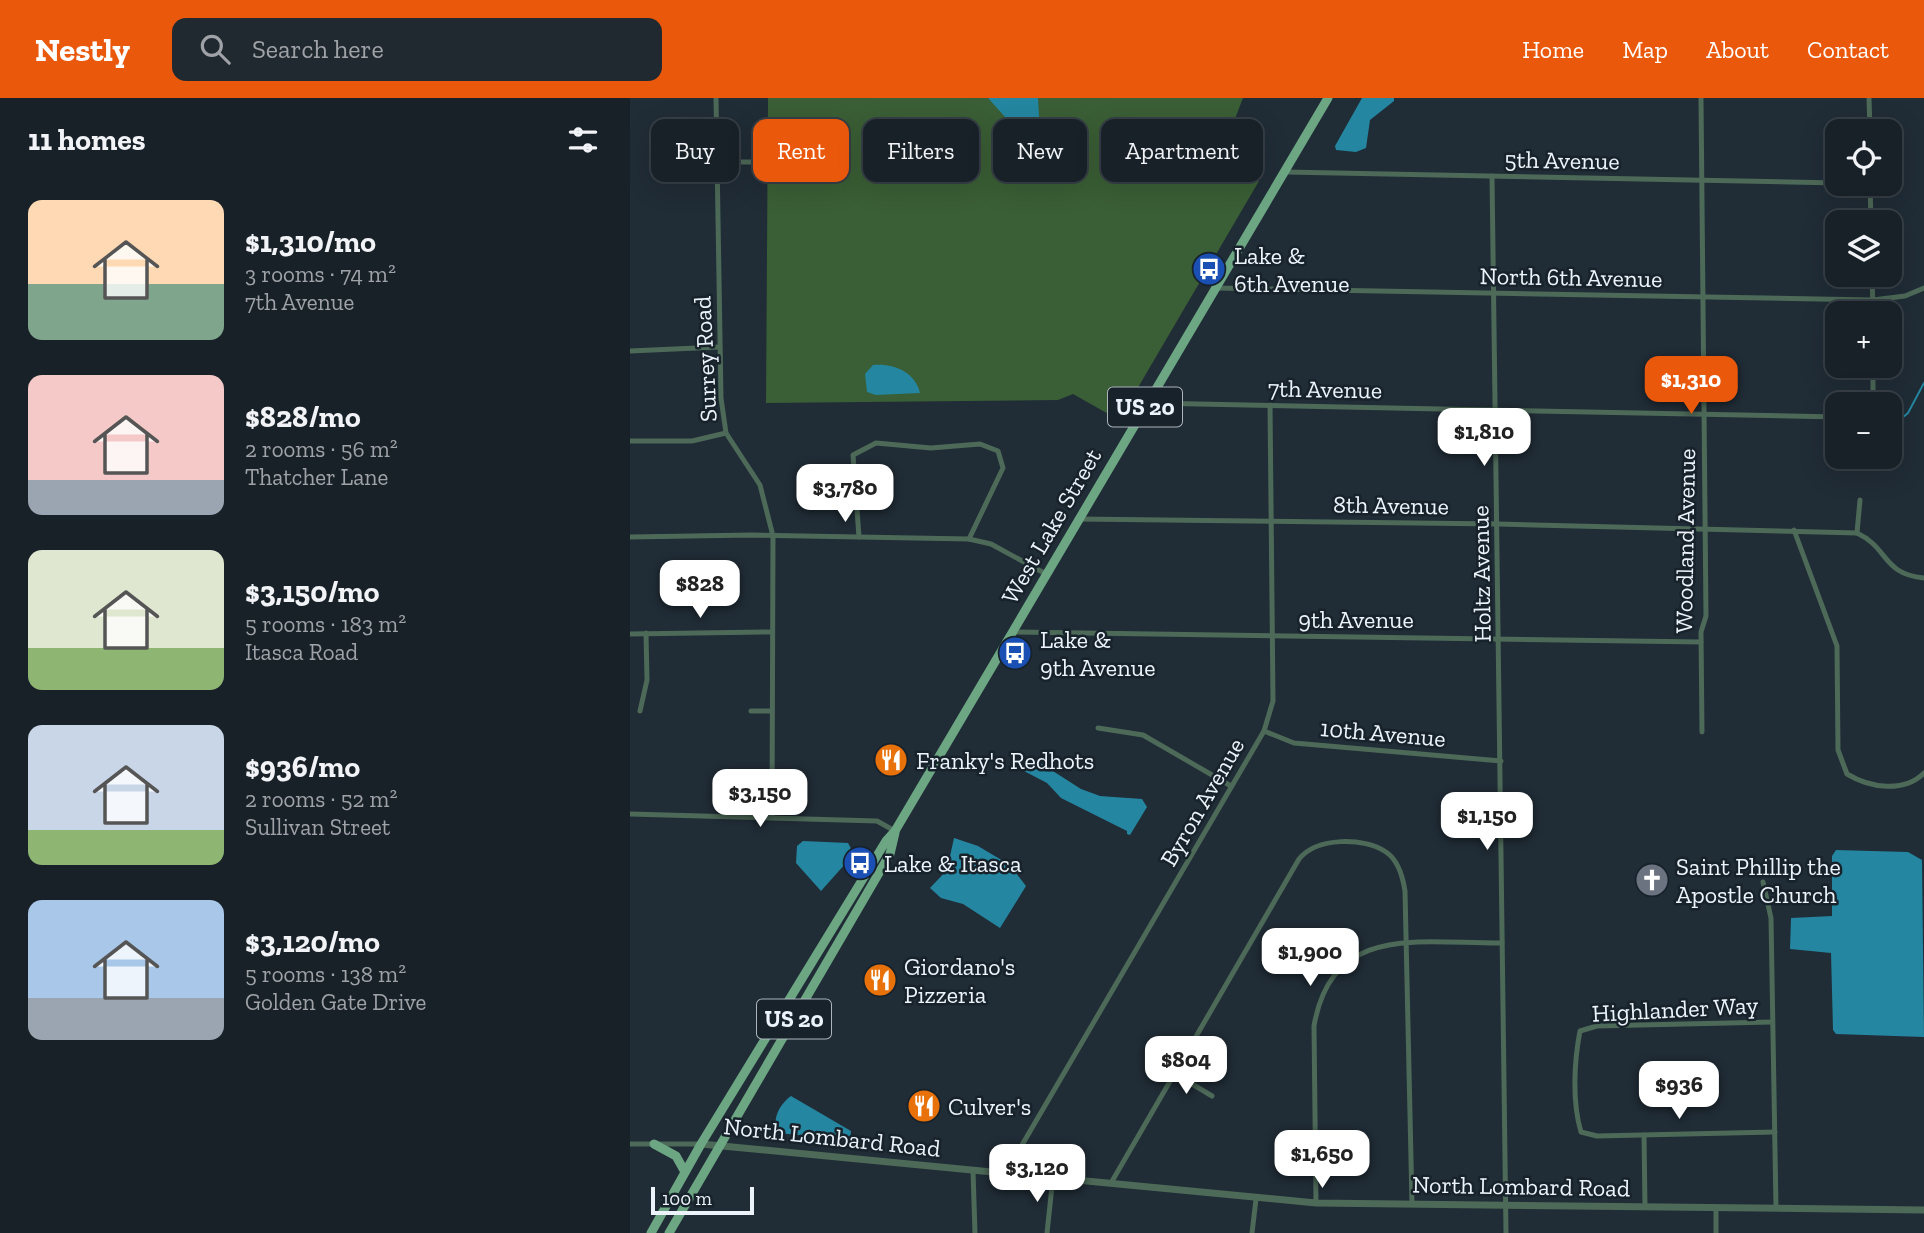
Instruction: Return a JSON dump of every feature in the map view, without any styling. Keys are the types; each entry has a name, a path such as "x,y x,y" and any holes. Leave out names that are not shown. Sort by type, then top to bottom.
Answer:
{"main road":[{"name":"West Lake Street","path":"651,1233 701,1144 883,846 895,831 1328,98"},
{"name":"West Lake Street","path":"669,1233 890,854 895,831"},
{"path":"654,1144 676,1156 685,1172"}],"street":[{"name":"Surrey Road","path":"716,98 716,119"},
{"name":"Woodland Avenue","path":"1701,98 1706,616 1701,642 1702,732"},
{"path":"1869,98 1870,119"},
{"name":"5th Avenue","path":"1285,172 1825,183"},
{"name":"Holtz Avenue","path":"1492,176 1502,943"},
{"name":"Surrey Road","path":"717,182 720,398 726,433 760,485 772,536 772,816"},
{"path":"1872,287 1872,300"},
{"name":"North 6th Avenue","path":"1215,288 1872,300 1906,296 1924,288"},
{"path":"630,351 719,348"},
{"name":"7th Avenue","path":"1148,403 1825,417"},
{"name":"Byron Avenue","path":"1005,1174 1264,732 1273,701 1270,405"},
{"path":"630,441 692,441 726,433"},
{"path":"859,537 853,455 876,443 931,448 980,444 998,452 1003,468 969,539"},
{"path":"1860,500 1857,533 1872,540 1888,563 1904,576 1924,578"},
{"name":"8th Avenue","path":"1077,519 1497,524 1857,533"},
{"path":"1794,530 1838,651 1838,751 1847,774 1870,785 1905,785 1924,773"},
{"path":"630,537 969,539 991,544 1046,574"},
{"path":"630,634 770,632"},
{"name":"9th Avenue","path":"1011,632 1701,642"},
{"path":"640,711 647,680 646,633"},
{"path":"751,711 771,711"},
{"path":"1098,728 1143,734 1231,786"},
{"name":"10th Avenue","path":"1264,732 1294,743 1501,761"},
{"path":"630,814 877,821 895,831"},
{"path":"1110,1184 1299,859 1313,846 1331,843 1370,846 1386,852 1394,860 1403,878 1412,1204"},
{"path":"1763,882 1770,906 1776,1208"},
{"path":"1316,1203 1314,1035 1318,1004 1334,972 1347,960 1370,947 1502,943 1506,1233"},
{"name":"Highlander Way","path":"1644,1135 1597,1136 1581,1132 1577,1115 1576,1062 1580,1031 1597,1026 1772,1022"},
{"path":"1174,1073 1212,1096"},
{"path":"1645,1207 1644,1135 1775,1132"},
{"name":"North Lombard Road","path":"701,1144 721,1143 973,1171 1316,1203 1924,1210"},
{"path":"630,1144 701,1144"},
{"path":"973,1171 975,1233"},
{"path":"1047,1233 1053,1177"},
{"path":"1252,1233 1256,1199"},
{"path":"1716,1208 1716,1233"}],"green space":[{"path":"768,98 1243,98 1235,119 1101,119 1101,182 1258,182 1119,420 1073,394 1058,400 766,403 767,182 849,182 849,119 768,119"}],"water":[{"path":"988,98 1038,98 1039,119 1007,119"},
{"path":"1362,98 1394,98 1394,101 1370,120 1366,148 1356,152 1336,150 1335,146"},
{"path":"873,365 902,370 914,379 920,393 876,395 867,392 865,374"},
{"path":"1034,759 1081,789 1100,796 1142,799 1147,807 1130,835 1127,834 1127,831 1061,798 1047,783 1024,771"},
{"path":"954,838 978,846 1010,865 1026,886 1000,928 963,904 941,898 930,888 947,870"},
{"path":"803,841 848,843 854,854 821,891 796,863 797,846"},
{"path":"1836,850 1908,852 1922,860 1924,1037 1836,1034 1833,1030 1831,953 1790,949 1791,918 1832,916 1832,856"},
{"path":"791,1096 851,1131 850,1140 778,1133 778,1112"}],"waterway":[{"path":"1902,418 1908,413 1924,383"}],"place":[{"name":"Lake & 6th Avenue","path":"1209,269"},
{"name":"Lake & 9th Avenue","path":"1015,653"},
{"name":"Franky's Redhots","path":"891,760"},
{"name":"Lake & Itasca","path":"860,863"},
{"name":"Saint Phillip the Apostle Church","path":"1652,880"},
{"name":"Giordano's Pizzeria","path":"880,980"},
{"name":"Culver's","path":"924,1106"}]}
